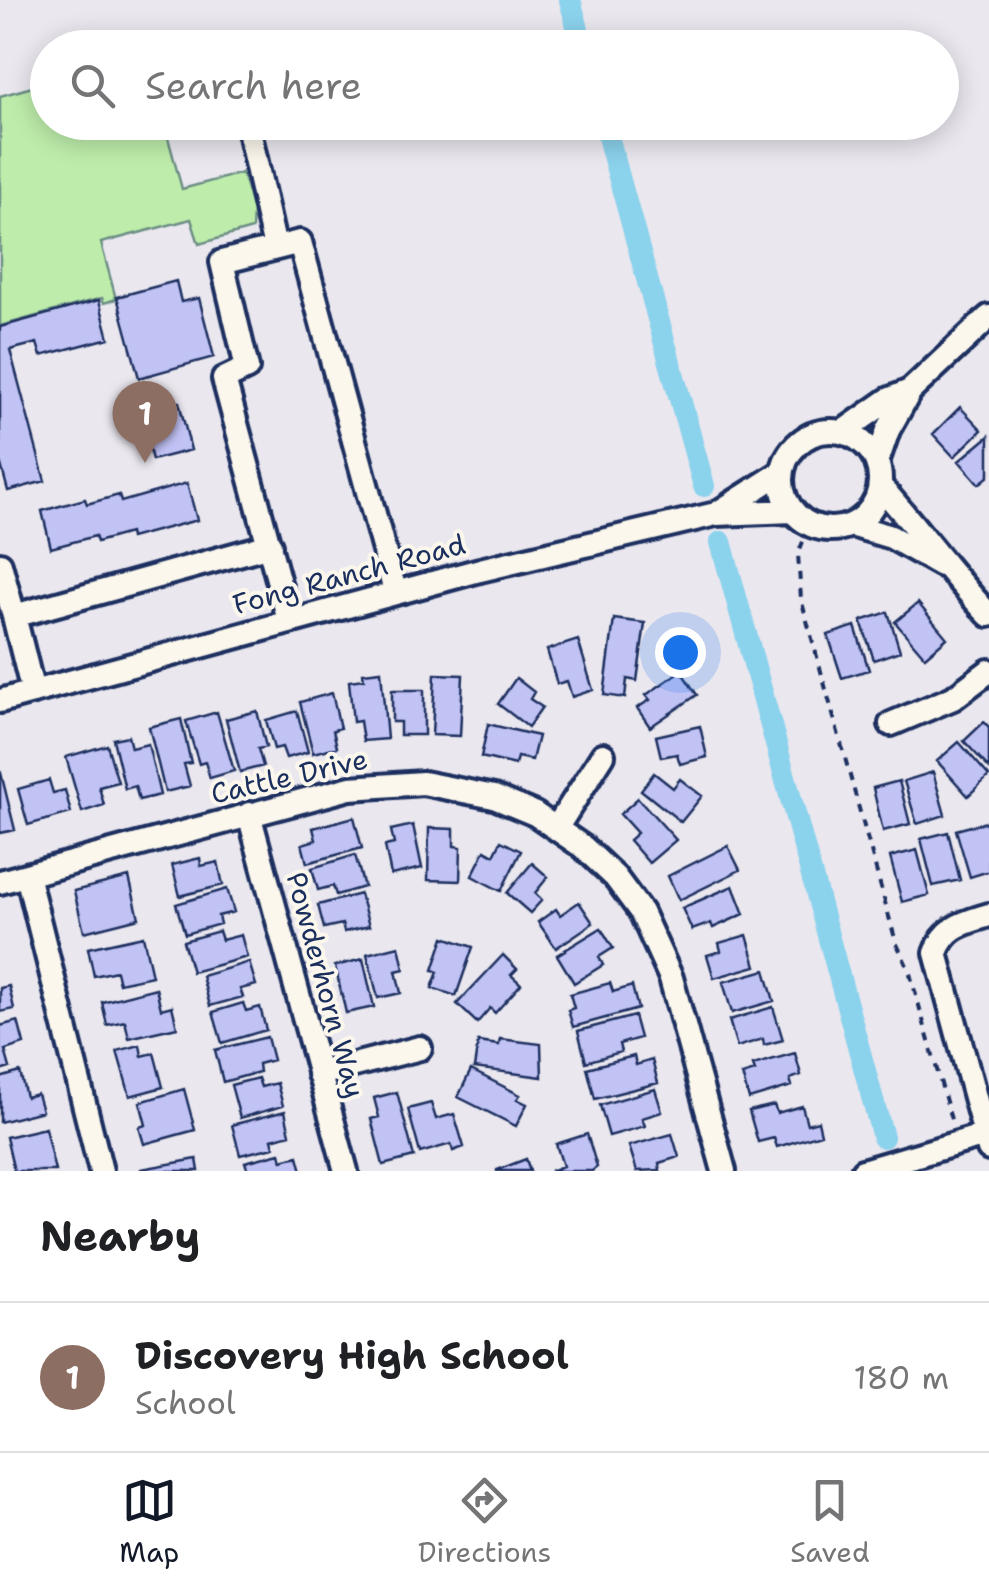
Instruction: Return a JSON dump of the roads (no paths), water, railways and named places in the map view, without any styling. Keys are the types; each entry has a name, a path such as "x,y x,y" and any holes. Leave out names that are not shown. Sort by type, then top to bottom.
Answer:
{"street":[{"path":"251,140 276,248"},
{"path":"289,620 224,380 247,368 222,262 300,242 395,591"},
{"path":"851,525 870,509 888,430 910,392 989,317"},
{"path":"910,392 888,400 844,431 815,433 793,448 782,472 786,500 802,517 826,528 851,525 891,537 944,566"},
{"path":"844,431 863,442 878,474 944,566 989,615"},
{"name":"Fong Ranch Road","path":"716,514 782,472"},
{"name":"Fong Ranch Road","path":"0,702 395,591 716,514 802,517"},
{"path":"14,616 270,546"},
{"path":"0,564 33,692"},
{"path":"891,724 952,698 989,671"},
{"path":"557,827 603,755"},
{"name":"Cattle Drive","path":"0,882 350,788 423,783 494,797 557,827 583,846 615,877 641,912 662,951 724,1171"},
{"name":"Powderhorn Way","path":"249,814 346,1171"},
{"path":"27,875 102,1171"},
{"path":"863,1171 958,1143 987,1142 936,953 941,938 954,926 989,914"},
{"path":"319,1074 420,1048"}],"waterway":[{"path":"570,0 578,30"},
{"path":"609,140 704,486"},
{"path":"721,542 883,1137"}],"place":[{"name":"Discovery High School","path":"145,463"}]}
